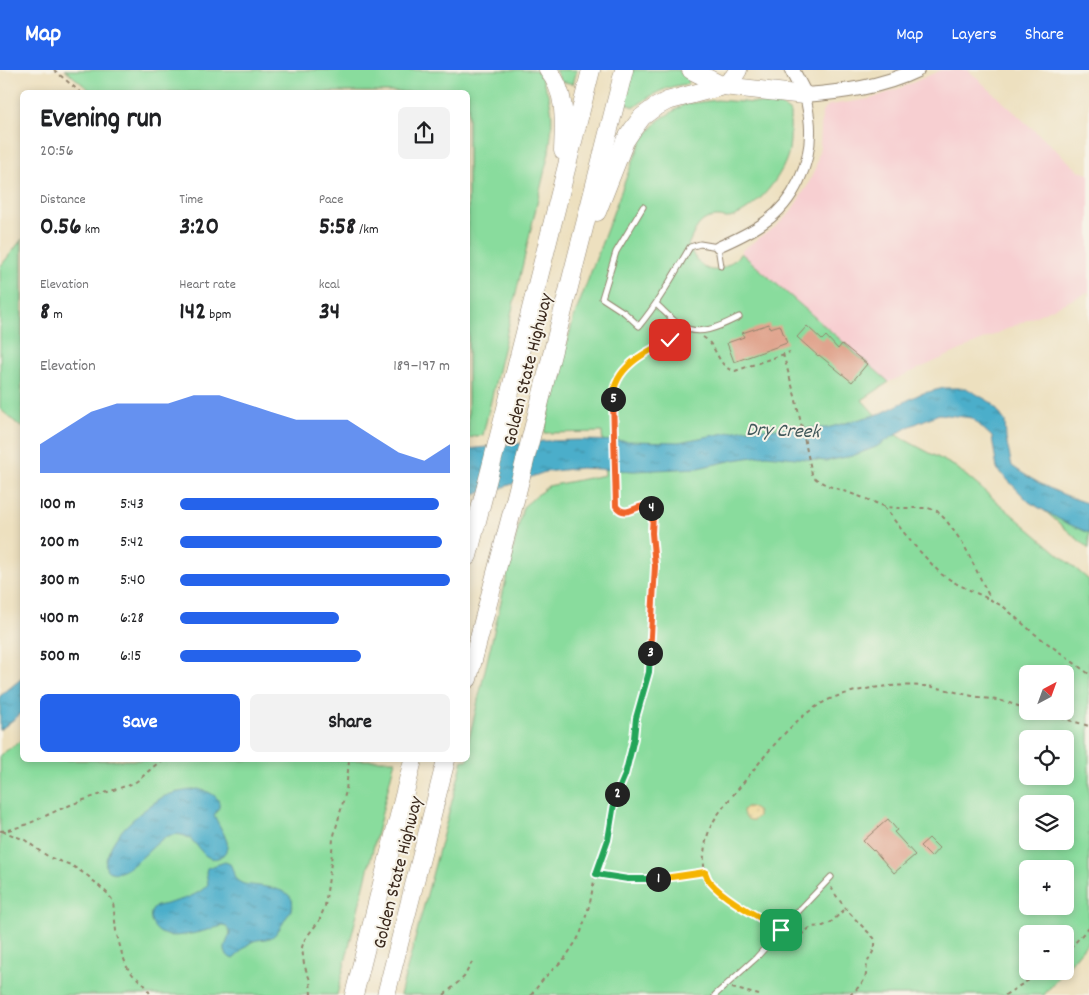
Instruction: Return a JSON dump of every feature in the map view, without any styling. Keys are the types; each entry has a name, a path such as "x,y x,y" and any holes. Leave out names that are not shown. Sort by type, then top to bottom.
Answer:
{"highway":[{"path":"548,70 558,86 565,119 560,191"},
{"name":"Golden State Highway","path":"470,548 591,70"},
{"name":"Golden State Highway","path":"470,671 624,70"},
{"path":"691,70 723,86 805,95"},
{"path":"571,275 625,141 633,128 642,117 654,108 667,101 723,86 733,78 738,70"},
{"name":"Golden State Highway","path":"354,995 413,762"},
{"name":"Golden State Highway","path":"386,995 445,762"}],"street":[{"path":"718,247 765,222 776,213 795,188 802,174 809,145 809,114 805,95 792,70"},
{"path":"805,95 843,92 869,87 891,81 917,70"}],"lane":[{"path":"643,207 616,252 602,298 625,313 639,326 656,304 690,247 700,244 718,247 722,266"},
{"path":"656,304 681,326 695,331 716,329 739,317"},
{"path":"715,995 765,948 830,879"}],"path":[{"path":"54,70 78,90"},
{"path":"531,995 545,977 565,958 577,940 586,917 596,874 610,832 616,798 627,768 634,738 636,718 649,672 655,566 652,533 653,513 652,509 648,506 626,512 616,506 613,396 615,384 631,362 670,340 690,336"},
{"path":"698,336 710,343 721,361 731,370 735,371 790,352"},
{"path":"783,354 795,396 812,474 816,479 826,485 886,507 928,508 942,515 964,545 991,600"},
{"path":"880,505 888,511 901,529 941,574 1004,608 1031,631 1089,674"},
{"path":"781,930 753,914 709,882 705,872 704,856 707,839 716,819 756,766 805,714 837,696 892,686 936,688 1019,706"},
{"path":"1069,720 1089,726"},
{"path":"1,831 22,826 68,806 134,782 160,762"},
{"path":"311,995 310,980 304,965 302,947 305,939 319,921 325,906 333,839 346,791 349,762"},
{"path":"1,831 25,840 51,858 72,865 107,893 113,901 116,931 127,968 144,984 151,995"},
{"path":"596,874 647,880 705,872"},
{"path":"830,879 836,895 845,909 876,941 867,965 865,978 850,995"},
{"path":"765,948 774,944 792,942 808,929 827,925 845,909"},
{"path":"1074,944 1089,927"},
{"path":"444,995 464,977 472,962"},
{"path":"1005,995 1029,980"},
{"path":"725,986 760,995"}],"shaded area":[{"path":"941,70 968,70 1079,171 1089,174 1089,292 889,382 741,253 743,249 775,227 789,214 808,185 816,166 820,147 822,112 829,105 870,99"}],"green space":[{"path":"65,70 536,70 541,77 550,101 552,126 549,152 483,435 470,438 470,90 90,90"},
{"path":"555,70 577,70 573,84 561,81"},
{"path":"632,70 678,70 689,79 688,84 660,91 635,107 623,103"},
{"path":"717,100 781,105 790,112 789,150 782,170 776,179 761,198 744,212 731,218 713,217 703,221 693,234 688,245 693,255 705,268 718,270 725,267 741,253 889,382 862,400 892,433 956,467 1089,580 1089,941 1074,959 1074,925 1019,925 1019,980 1056,980 1044,995 400,995 462,762 470,762 470,734 523,507 548,486 605,475 602,432 544,433 573,320 642,140 659,120 685,104"},
{"path":"20,242 20,426 0,409 0,267"},
{"path":"1000,473 1089,516 1089,549 1004,476"},
{"path":"20,741 20,762 395,762 337,995 0,995 0,755"}],"sand":[{"path":"746,807 751,807 758,812 758,816 754,820 745,817 743,810"}],"water":[{"name":"Dry Creek","path":"944,388 966,388 992,403 1005,421 1006,439 1012,466 1049,488 1089,504 1089,533 1064,522 1029,502 997,469 992,437 972,418 939,414 908,427 876,447 852,456 826,461 766,455 698,468 634,471 581,468 545,472 496,490 470,495 470,449 544,441 679,442 746,429 827,428 882,413 920,394"},
{"path":"20,680 20,715 0,730 0,696"},
{"path":"198,789 212,794 218,799 219,808 214,815 227,842 225,853 222,856 219,858 208,857 190,839 182,835 174,835 164,838 139,860 124,870 117,873 111,872 106,868 111,846 133,819 165,796"},
{"path":"225,862 230,864 235,878 240,882 280,890 292,899 292,906 279,930 272,937 252,941 233,959 225,951 230,933 227,927 222,926 174,936 161,933 151,921 152,910 156,906 183,899 200,892 208,884 207,868"}],"building":[{"path":"769,324 770,328 780,325 787,343 734,362 727,343 744,337 742,333"},
{"path":"807,326 822,340 826,336 838,349 842,344 867,364 852,382 797,337"},
{"path":"888,819 897,830 894,832 915,855 894,873 874,850 863,841"},
{"path":"929,838 939,848 931,857 920,846"}],"route":[{"path":"670,340 631,362 618,379 614,390 616,506 622,512 641,506 648,506 652,509 652,539 655,566 649,672 636,718 634,738 627,768 614,804 610,832 596,874 628,879 656,880 705,872 709,882 716,888 753,914 781,930"}]}
